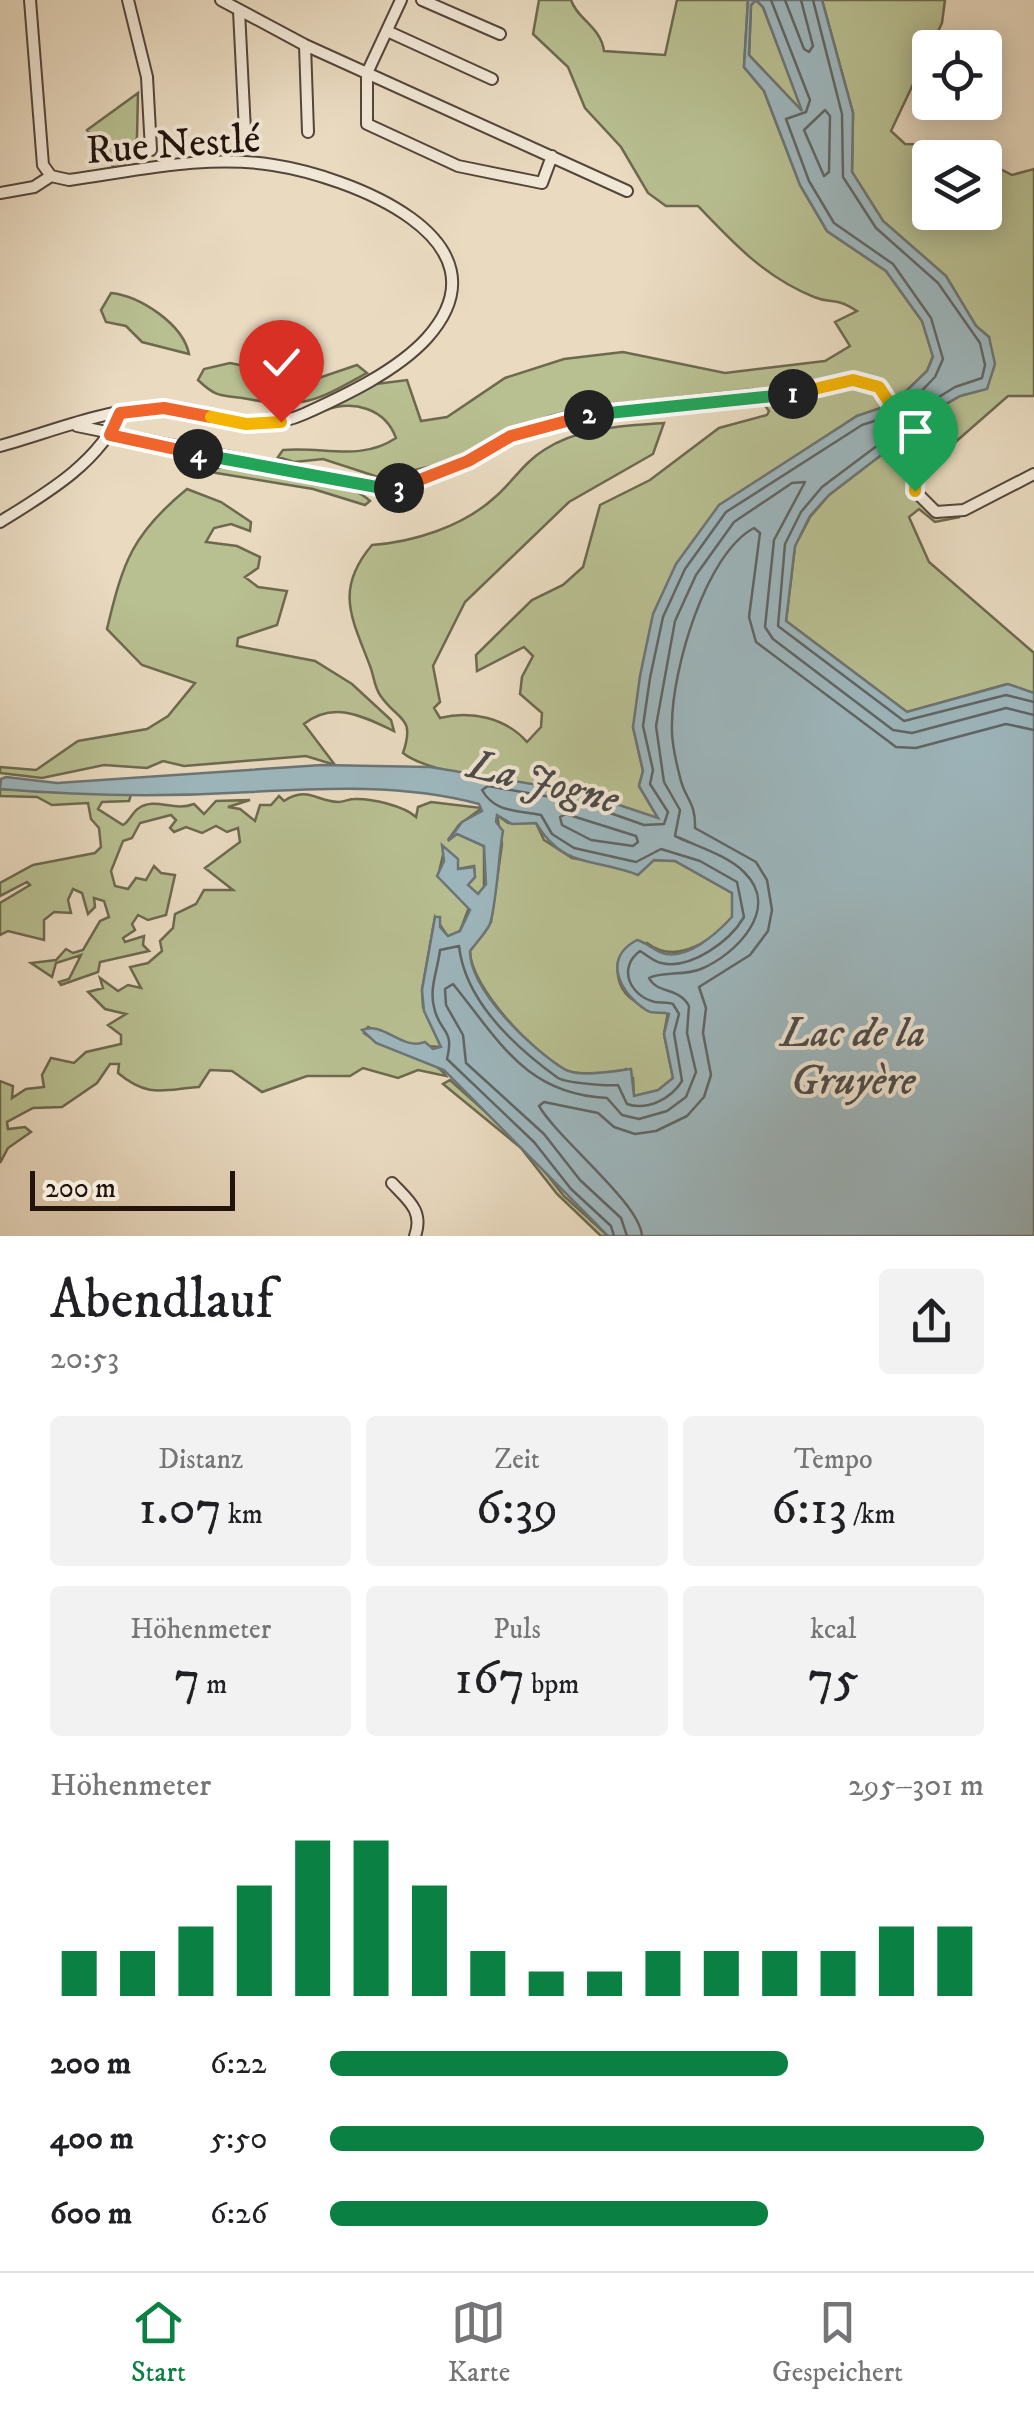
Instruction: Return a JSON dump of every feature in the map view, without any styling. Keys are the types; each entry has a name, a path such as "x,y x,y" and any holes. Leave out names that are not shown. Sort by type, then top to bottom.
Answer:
{"street":[{"name":"Rue Nestlé","path":"0,446 120,413 164,408 257,425 305,414 400,361 427,338 447,300 446,262 431,234 416,219 358,189 308,172 238,161 68,180 51,176 43,165 30,0"},
{"path":"128,0 147,76 151,150"},
{"path":"221,0 305,45 627,191"},
{"path":"401,0 364,72 366,124 458,166 542,182 552,156"},
{"path":"422,0 500,34"},
{"path":"239,11 245,131"},
{"path":"387,31 492,79"},
{"path":"305,45 308,132"},
{"path":"0,193 34,186 51,176"},
{"path":"76,425 388,490 468,461 511,436 553,422 805,393 853,380 869,382 884,392 915,440 915,491 936,512 964,510 1034,474"},
{"path":"0,522 90,459 110,435 120,413"},
{"path":"392,1183 419,1216 415,1236"}],"green space":[{"path":"539,0 571,0 598,36 604,51 665,55 677,0 748,0 744,67 764,91 800,185 827,231 886,271 922,321 933,356 927,371 893,404 857,416 753,485 633,727 643,771 639,786 658,818 584,794 438,768 403,753 406,725 376,688 353,618 353,576 372,545 420,536 467,517 494,498 537,455 558,442 602,429 664,423 653,454 569,502 465,602 433,666 440,702 434,708 440,718 487,718 509,727 527,742 541,727 542,713 520,694 522,677 533,656 524,647 477,671 476,655 532,600 563,585 583,567 600,505 650,480 719,428 767,415 769,411 753,389 577,408 517,427 462,459 381,478 323,459 294,462 278,457 283,450 369,449 396,438 384,420 367,409 347,406 326,410 376,384 407,380 421,421 447,417 505,378 564,359 623,352 725,373 825,361 850,346 835,322 857,311 814,297 780,280 698,206 666,206 648,193 621,147 585,108 568,67 533,34"},
{"path":"756,0 763,7 804,113 749,55 751,5"},
{"path":"822,0 945,0 939,30 912,30 912,87 891,131 905,144 912,144 912,230 1002,230 1002,170 1012,175 1034,169 1034,396 1008,396 928,466 920,491 935,514 960,517 935,522 919,509 909,517 929,562 1034,653 1034,693 1007,684 907,712 786,621 795,546 810,517 829,495 889,449 901,430 960,396 987,388 989,337 976,326 946,276 883,221 852,172 853,113"},
{"path":"138,93 137,137 128,165 114,168 87,130"},
{"path":"111,293 159,313 178,332 189,354 142,342 126,326 106,322 101,310"},
{"path":"230,363 313,380 357,365 367,373 322,396 297,403 221,395 198,380 204,369"},
{"path":"227,466 323,481 370,501 365,505 313,489 204,471"},
{"path":"187,489 221,502 251,522 250,531 231,524 214,528 206,542 237,546 260,557 258,568 245,577 258,587 287,591 277,625 238,638 237,646 315,661 352,684 391,720 394,731 349,713 315,717 304,724 335,765 306,756 184,766 163,761 147,768 104,765 42,778 0,773 0,767 36,770 78,741 147,729 168,716 195,683 142,665 107,629 132,551 154,520"},
{"path":"0,789 131,795 129,801 102,802 98,809 123,825 145,805 194,804 204,814 216,801 250,800 228,807 240,809 255,821 260,805 271,805 279,796 284,801 299,795 338,802 378,801 416,817 418,807 431,802 482,808 459,825 448,840 457,833 484,846 484,887 478,894 470,892 468,884 475,877 474,866 458,869 457,859 444,851 438,876 470,905 460,931 448,937 435,917 422,990 423,1007 441,1047 412,1045 368,1027 364,1033 432,1064 446,1076 418,1070 398,1078 363,1068 350,1076 307,1076 262,1092 232,1071 210,1070 199,1087 157,1090 129,1081 118,1073 119,1064 110,1064 97,1083 62,1107 33,1108 7,1122 8,1129 25,1127 31,1132 8,1148 0,1163 0,1081 13,1086 12,1098 26,1089 44,1087 42,1075 51,1058 74,1063 86,1052 121,1044 121,1035 108,1025 126,1014 105,1009 88,992 103,988 100,978 118,991 128,985 141,988 130,967 148,963 162,951 160,941 173,928 175,914 196,904 204,890 233,890 205,868 240,842 238,828 227,832 216,826 202,833 186,827 174,832 170,828 176,820 171,815 140,823 132,838 123,841 111,871 115,886 128,889 136,878 146,880 154,866 161,873 175,875 166,915 148,920 138,915 132,924 135,930 123,938 125,942 144,936 143,945 149,951 100,962 98,972 61,985 59,982 69,979 81,955 56,963 52,977 31,963 56,960 66,949 73,953 83,950 100,921 109,917 104,901 94,898 95,907 88,914 82,893 73,889 68,900 71,913 54,912 44,920 44,940 8,931 0,935 0,903 30,885 27,882 0,896 0,883 33,865 95,853 101,847 99,828 91,819 88,803 52,805 37,797 0,796"},
{"path":"497,815 508,823 536,823 544,840 572,858 625,867 654,860 675,861 732,893 735,913 695,947 671,952 647,943 618,963 620,984 631,999 668,1012 664,1034 673,1078 658,1091 634,1096 633,1078 626,1069 605,1073 566,1070 522,1035 481,983 470,951 491,922 502,844"},
{"path":"450,1080 527,1149 564,1196 608,1236 601,1236 557,1194 521,1148 443,1084"}],"water":[{"name":"Lac de la Gruyère","path":"748,0 756,0 822,0 853,113 852,172 883,221 946,276 976,326 989,337 995,364 987,389 960,396 901,430 889,449 829,495 810,516 795,546 786,621 907,712 1008,684 1034,693 1034,1236 608,1236 444,1070 376,1043 362,1030 378,1029 409,1043 441,1047 424,1011 422,990 435,917 440,917 440,927 448,936 460,931 470,910 437,876 444,861 442,845 458,859 458,869 474,867 475,877 468,885 478,894 486,884 484,846 457,834 448,841 462,822 482,811 479,804 423,793 365,789 156,795 0,789 1,779 6,777 57,783 322,765 430,767 580,792 658,818 639,786 643,771 633,727 653,614 676,564 719,505 857,416 893,404 927,371 933,357 922,321 886,271 827,231 800,185 764,91 744,67","holes":["756,0 763,7 802,111 749,55 751,5","497,815 512,824 536,823 557,848 581,860 638,875 654,860 675,861 732,893 732,917 700,945 670,954 637,940 620,957 619,976 629,995 649,1011 669,1014 664,1034 673,1078 658,1090 634,1096 631,1069 587,1073 564,1069 505,1018 480,984 470,951 489,926 494,908 503,831 496,822"]}],"route":[{"path":"281,422 246,424 146,408 120,413 110,435 388,490 468,461 511,436 553,422 596,414 805,393 858,380 882,390 916,442 915,491"}],"water label":[{"name":"La Jogne","path":"544,780"}]}
